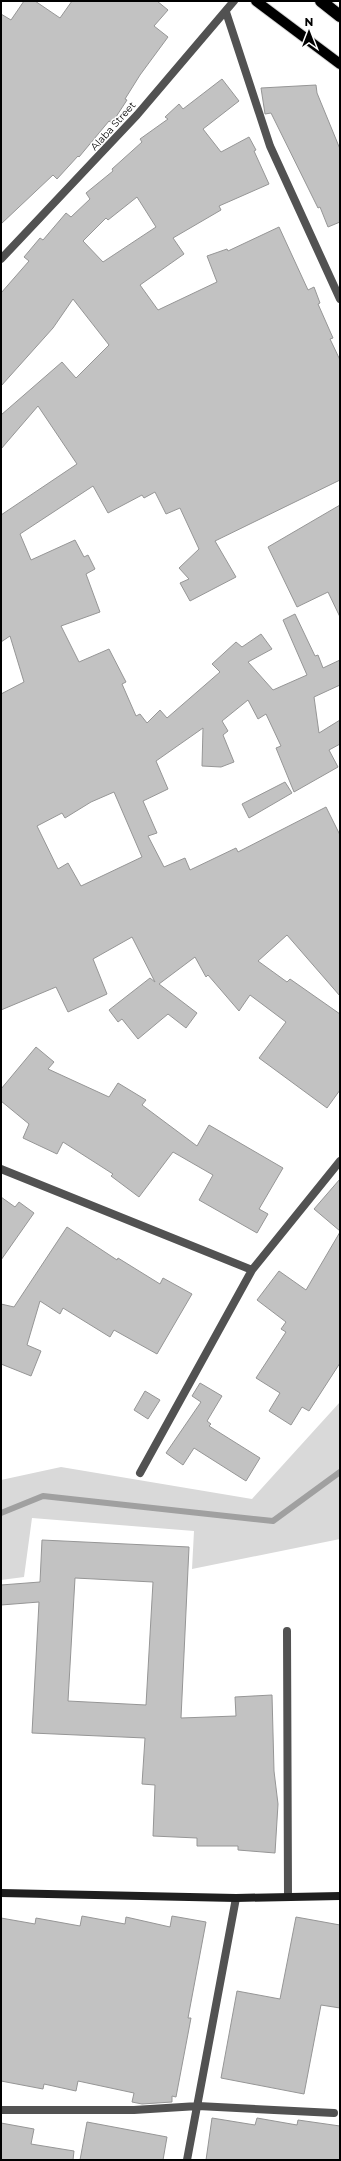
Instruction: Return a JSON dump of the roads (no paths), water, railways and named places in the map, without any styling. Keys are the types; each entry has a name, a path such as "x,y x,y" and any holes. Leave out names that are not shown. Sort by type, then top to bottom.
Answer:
{"highway":[{"path":"321,1 340,16"}],"main road":[{"path":"256,1 340,64"},
{"path":"1,1893 236,1898 288,1895 340,1896"}],"street":[{"name":"Alaba Street","path":"1,259 137,115 234,1"},
{"path":"226,12 270,146 340,299"},
{"path":"140,1473 252,1270 340,1161"},
{"path":"1,1169 252,1270"},
{"path":"287,1631 288,1895"},
{"path":"188,2160 236,1898"},
{"path":"1,2110 134,2110 198,2106 334,2113"}],"waterway":[{"path":"1,1513 43,1496 273,1521 340,1472"}]}
